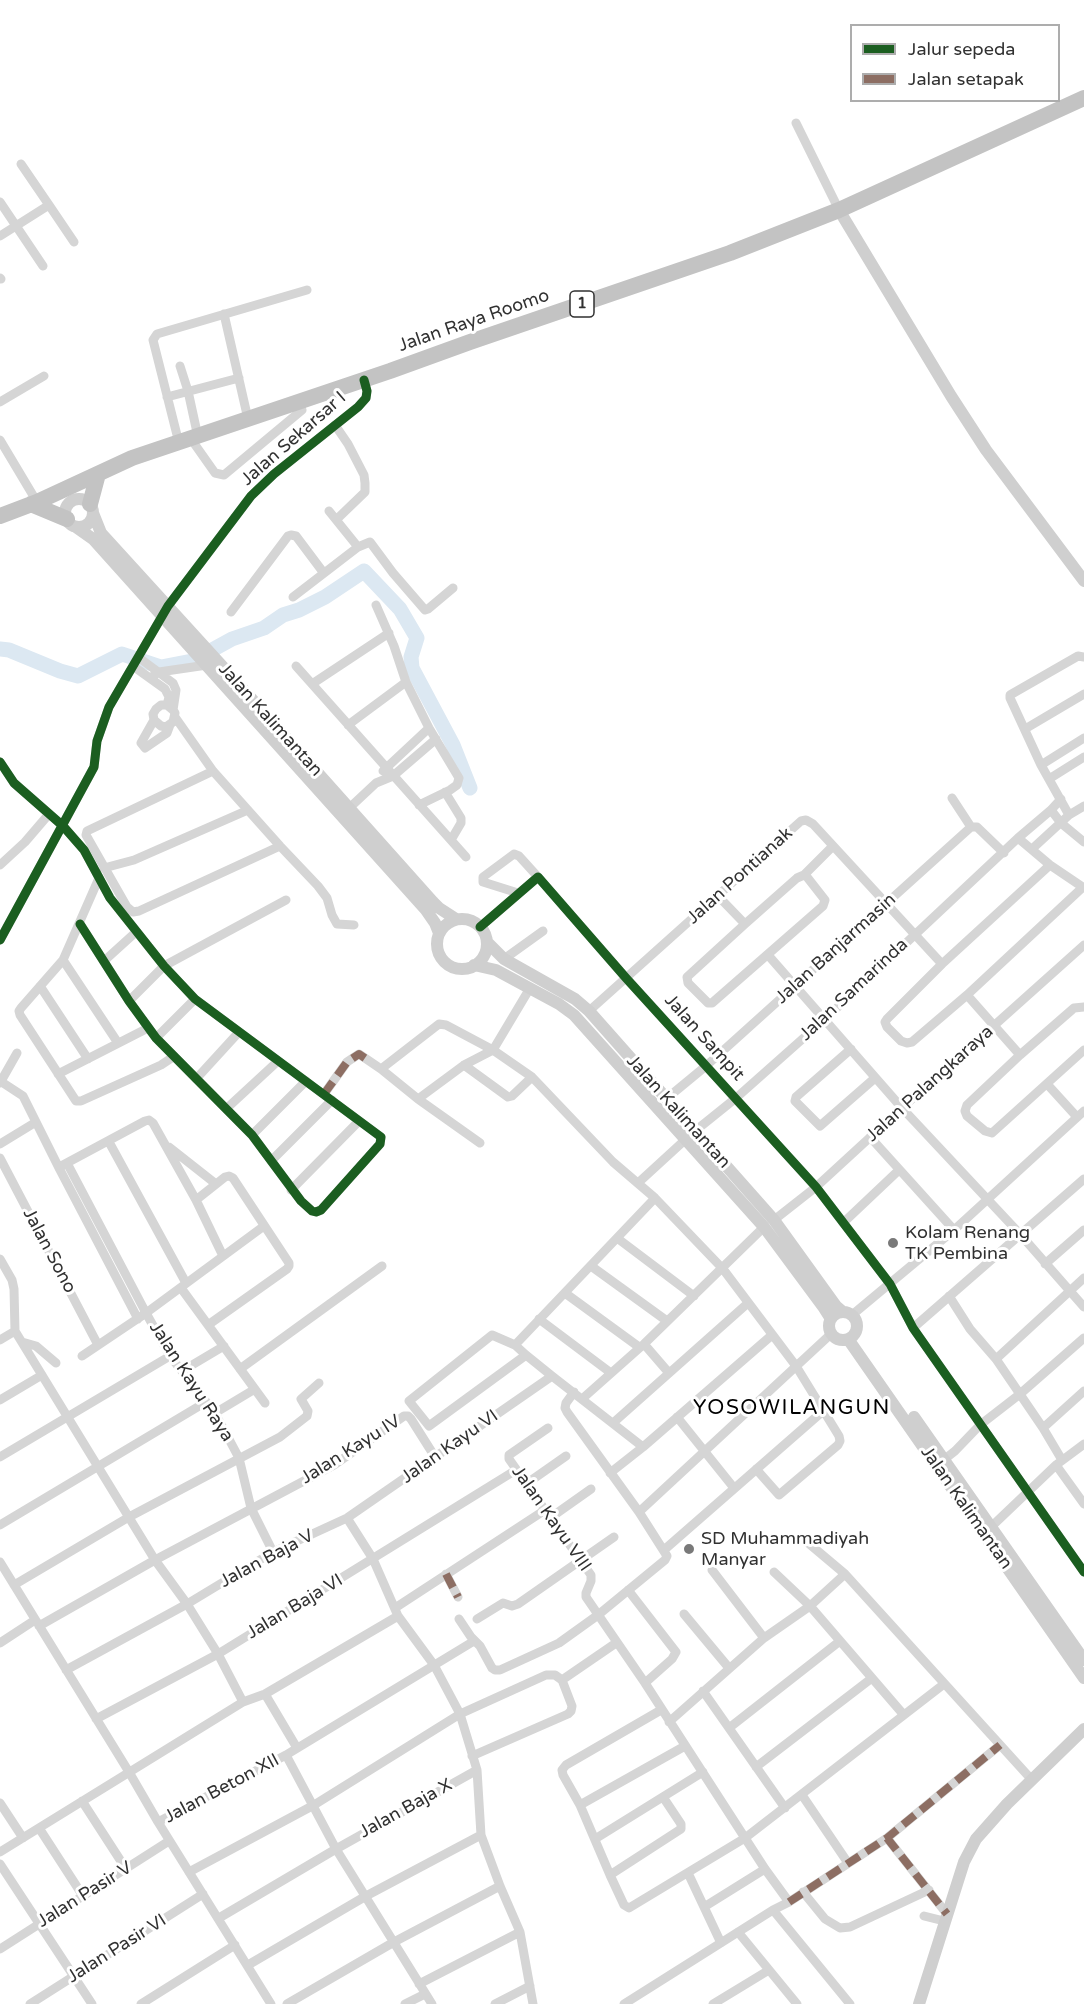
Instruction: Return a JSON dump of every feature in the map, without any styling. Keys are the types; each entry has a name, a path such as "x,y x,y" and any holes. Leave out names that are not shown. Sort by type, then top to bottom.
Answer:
{"highway":[{"name":"Jalan Raya Roomo","path":"79,499 98,474 132,458 710,260 839,210 1084,98"},
{"path":"79,499 98,474"},
{"name":"1","path":"0,516 34,503 79,499"},
{"path":"34,503 69,519"}],"main road":[{"path":"839,210 986,450 1084,581"},
{"path":"69,519 79,499"},
{"path":"69,519 67,507 79,499"},
{"path":"69,519 86,525 89,522 79,499"},
{"name":"Jalan Kalimantan","path":"79,499 101,533 209,662 345,812 439,908 456,919"},
{"name":"Jalan Kalimantan","path":"69,519 93,539 165,611"},
{"name":"Jalan Kalimantan","path":"345,812 426,910 439,933"},
{"path":"456,919 473,921 480,927 487,942 486,951 481,959 474,965 459,969 445,962 437,949 439,933 449,922 456,919"},
{"name":"Jalan Kalimantan","path":"487,942 504,958 574,999 589,1011 618,1054 769,1224 832,1301 848,1313"},
{"name":"Jalan Kalimantan","path":"474,965 496,970 574,1015 666,1099 690,1135"},
{"name":"Jalan Kalimantan","path":"769,1224 831,1319"},
{"path":"848,1313 857,1324 851,1336 839,1339 830,1329 831,1319 834,1315 848,1313"},
{"name":"Jalan Kalimantan","path":"851,1336 1024,1582 1084,1658"},
{"name":"Jalan Kalimantan","path":"940,1462 991,1527 1084,1678"},
{"path":"919,2004 964,1862 975,1839 1084,1729"}],"street":[{"path":"796,123 839,210"},
{"path":"21,164 74,242"},
{"path":"0,202 43,266"},
{"path":"0,236 48,205"},
{"path":"298,402 302,410 224,475 215,473 190,440 167,397 153,340 156,334 307,290"},
{"path":"224,314 248,419"},
{"path":"180,366 188,391 190,440"},
{"path":"0,402 44,376"},
{"path":"167,397 238,378"},
{"name":"Jalan Sekarsar I","path":"0,940 94,767 97,741 109,707 165,611 251,496 274,474 358,407 366,398 364,380"},
{"path":"335,425 360,466 365,483 365,492 337,519"},
{"path":"0,440 34,503"},
{"path":"328,511 358,547"},
{"path":"231,612 291,534 296,536 323,572"},
{"path":"293,597 358,547 370,543 425,610 453,588"},
{"path":"376,605 389,633 405,682 459,778 457,785 419,805"},
{"path":"312,684 389,633"},
{"path":"1069,815 1041,765 1010,695 1078,656 1084,657"},
{"path":"136,661 155,675 168,693 171,714 167,733 145,748 141,743 154,720 153,714 161,705 171,714 213,771 322,891 337,924 354,925"},
{"path":"155,675 209,662"},
{"path":"296,666 466,857"},
{"path":"348,725 405,682"},
{"path":"1025,729 1084,694"},
{"path":"154,720 161,726 171,714"},
{"path":"345,812 376,783 385,767 429,728"},
{"path":"1041,765 1084,738"},
{"path":"376,783 393,776 436,739"},
{"path":"1049,778 1084,757"},
{"path":"0,762 14,783 63,826 84,850 110,898 164,966 195,999 381,1137 382,1140 321,1210 312,1211 301,1201 252,1135 156,1038 80,924"},
{"path":"213,771 87,831 86,835 119,895 133,912 140,911 280,846"},
{"path":"445,792 461,818 461,824 451,840"},
{"path":"952,798 971,826 977,827 1007,850"},
{"name":"Jalan Samarinda","path":"638,1183 690,1135 736,1098 825,1019 914,934 1051,810 1061,798"},
{"path":"1032,849 1069,815 1084,806"},
{"path":"104,868 134,860 248,810"},
{"path":"1051,810 1061,824 1084,842"},
{"path":"0,865 25,842 49,814"},
{"name":"Jalan Pontianak","path":"589,1011 801,821 806,820 813,824 942,964"},
{"name":"Jalan Banjarmasin","path":"666,1099 796,986 971,826"},
{"path":"1018,838 1050,865 1083,888 967,995 912,1042 901,1041 886,1027 886,1019 1050,865"},
{"path":"804,875 825,900 825,903 712,1004 708,1004 688,983 687,977 797,878 804,875 833,846"},
{"name":"Jalan Sampit","path":"518,893 483,882 483,877 514,854 519,856 626,978 816,1187 890,1284 913,1328 1027,1494 1084,1572"},
{"path":"480,927 538,877"},
{"path":"99,878 63,960 19,1011 76,1101 81,1101 161,1065 173,1056"},
{"path":"718,896 745,924"},
{"path":"129,1000 164,966 286,900"},
{"path":"504,958 543,931"},
{"path":"104,961 136,932"},
{"name":"Jalan Palangkaraya","path":"578,1395 611,1372 769,1224 816,1187 1083,947"},
{"path":"768,955 875,1078 1020,1234 1084,1307"},
{"path":"63,960 118,1043"},
{"path":"40,986 88,1059"},
{"path":"418,1099 464,1065 493,1050 530,988"},
{"path":"967,995 1020,1054"},
{"path":"156,1038 195,999"},
{"path":"1084,1007 1074,1008 1020,1054 967,1105 965,1111 967,1116 985,1131 992,1133 1084,1050"},
{"path":"381,1069 439,1024 446,1024 493,1050 532,1077 613,1162 655,1198 723,1269 796,1366 840,1441 782,1494 777,1494 756,1469"},
{"path":"58,1074 148,1028"},
{"path":"196,1079 239,1032"},
{"path":"851,1049 796,1097 795,1101 820,1126 875,1078"},
{"path":"0,1082 17,1053"},
{"path":"271,1161 328,1097 347,1062 359,1054 480,1143"},
{"path":"226,1110 278,1060"},
{"path":"464,1065 508,1097 532,1077"},
{"path":"252,1135 306,1081"},
{"name":"Jalan Kayu Raya","path":"0,1082 23,1096 63,1165 142,1316 215,1413 239,1458 251,1508 273,1552"},
{"path":"848,1313 890,1284 954,1230 1081,1114 1047,1084"},
{"path":"63,1165 109,1142 145,1120 149,1120 165,1143 224,1256"},
{"path":"291,1190 359,1120"},
{"path":"0,1144 36,1122"},
{"path":"870,1137 954,1230"},
{"path":"109,1142 184,1286 208,1325 265,1403"},
{"path":"165,1143 216,1184"},
{"name":"Jalan Sono","path":"0,1158 98,1345"},
{"path":"843,1223 899,1170"},
{"path":"196,1200 225,1177 233,1178 289,1263 287,1269 208,1325"},
{"path":"913,1328 1084,1179"},
{"path":"515,1345 655,1198"},
{"path":"82,1356 184,1286 264,1226"},
{"path":"1046,1264 1084,1230"},
{"path":"617,1238 694,1296"},
{"path":"0,1259 12,1280 14,1289 15,1331 155,1560 187,1604 218,1654 243,1702"},
{"path":"240,1369 382,1266"},
{"path":"591,1266 667,1321"},
{"path":"996,1359 1084,1278"},
{"path":"565,1293 641,1345 669,1373"},
{"path":"950,1296 970,1329 996,1359 1043,1428 1059,1462 1084,1504"},
{"path":"614,1423 748,1303"},
{"path":"539,1319 611,1372"},
{"path":"0,1340 15,1331"},
{"path":"639,1512 832,1333"},
{"path":"526,1354 431,1424 426,1424 410,1404 411,1399 490,1335 515,1345 644,1447"},
{"path":"610,1473 644,1447 771,1335"},
{"path":"940,1462 956,1451 980,1425 1020,1394 1084,1338"},
{"path":"22,1342 36,1346 56,1363"},
{"path":"182,1371 224,1346"},
{"path":"0,1457 170,1356"},
{"path":"0,1400 42,1375"},
{"name":"Jalan Kayu VI","path":"347,1518 552,1376"},
{"path":"14,1585 129,1517 280,1437 307,1416 308,1412 301,1399 319,1383"},
{"path":"215,1413 255,1389"},
{"path":"1043,1428 1084,1391"},
{"path":"459,1619 480,1646 492,1668 500,1670 559,1643 598,1615 665,1560 667,1556 664,1550 639,1512 565,1408 578,1395"},
{"path":"0,1525 206,1402"},
{"path":"664,1550 823,1411"},
{"name":"Jalan Kayu IV","path":"251,1508 334,1465 404,1416 411,1419 435,1457"},
{"path":"677,1417 734,1488"},
{"name":"Jalan Kayu VIII","path":"548,1428 508,1456 592,1578 586,1598 645,1683 684,1746 789,1902"},
{"path":"991,1527 1059,1462 1083,1446"},
{"path":"526,1484 566,1456"},
{"name":"Jalan Baja VI","path":"96,1719 218,1654 516,1470"},
{"path":"0,1852 243,1702 266,1694 396,1612 446,1574 591,1489"},
{"path":"0,1642 251,1508"},
{"path":"347,1518 373,1559 396,1612 434,1665 460,1714 477,1770 481,1834 520,1932 533,2004"},
{"name":"Jalan Baja V","path":"66,1670 187,1604 273,1552 347,1518"},
{"path":"477,1619 503,1603 515,1606 615,1537"},
{"path":"807,1542 845,1574 1032,1780"},
{"path":"2,1569 271,2004"},
{"path":"712,1570 764,1638"},
{"path":"774,1572 810,1606 903,1714"},
{"path":"446,1574 458,1597"},
{"path":"669,1722 764,1638 810,1606 845,1574"},
{"path":"628,1590 676,1652 672,1659 645,1683"},
{"path":"684,1614 729,1668"},
{"name":"Jalan Beton XII","path":"158,1822 286,1755 474,1641"},
{"path":"729,1728 840,1641"},
{"path":"562,1680 616,1643"},
{"path":"189,1872 314,1805 460,1714 546,1675 555,1675 562,1680 572,1706 568,1714 472,1756"},
{"path":"756,1767 872,1678"},
{"path":"661,1710 562,1770 562,1776 580,1805 624,1905 629,1908 745,1838 944,1684"},
{"path":"703,1691 785,1808"},
{"path":"266,1694 297,1748"},
{"path":"624,2004 789,1902 887,1838 1000,1745"},
{"path":"580,1805 684,1746"},
{"path":"286,1755 336,1849 432,2004"},
{"name":"Jalan Baja X","path":"219,1918 477,1770"},
{"path":"595,1839 703,1773"},
{"path":"802,1795 848,1863"},
{"path":"610,1875 681,1829 681,1824 663,1797"},
{"path":"82,1801 126,1869"},
{"path":"0,1803 23,1838"},
{"path":"39,1828 83,1896"},
{"path":"248,1965 366,1896 481,1834"},
{"path":"887,1838 929,1890 946,1918"},
{"name":"Jalan Pasir V","path":"0,1949 170,1841"},
{"path":"0,1864 92,2004"},
{"path":"704,1907 765,1869"},
{"path":"688,1873 721,1943"},
{"path":"287,2004 394,1942 500,1886"},
{"path":"803,1892 825,1919 840,1928 849,1928 929,1890"},
{"name":"Jalan Pasir VI","path":"30,2004 203,1894"},
{"path":"773,1910 850,2004"},
{"path":"924,1916 946,1918"},
{"path":"419,1984 520,1932"},
{"path":"738,1932 795,2001 782,2004"},
{"path":"141,2004 235,1945"},
{"path":"714,2004 769,1970"},
{"path":"495,2004 530,1986"},
{"path":"405,2004 425,1994"}],"waterway":[{"path":"0,649 9,650 78,676 122,654 161,667 192,661 232,639 264,628 283,615 325,597 364,571 400,609 417,638 411,657 412,668 453,745 470,788"}],"marked path":[{"path":"324,1094 347,1062 359,1054 369,1061"},
{"path":"446,1574 458,1597"},
{"path":"789,1902 887,1838 1000,1745"},
{"path":"887,1838 947,1914"}],"cycle path":[{"path":"0,940 94,767 97,741 109,707 168,606 251,496 274,474 358,407 366,398 364,380"},
{"path":"0,762 14,783 63,826 84,850 110,898 164,966 195,999 381,1137 380,1144 321,1210 312,1211 301,1201 252,1135 156,1038 129,1001 80,924"},
{"path":"480,927 538,877 626,978 816,1187 890,1284 913,1328 1084,1572"}],"place":[{"name":"Kolam Renang TK Pembina","path":"893,1243"},
{"name":"SD Muhammadiyah Manyar","path":"689,1549"}],"district":[{"name":"YOSOWILANGUN","path":"792,1408"}]}
